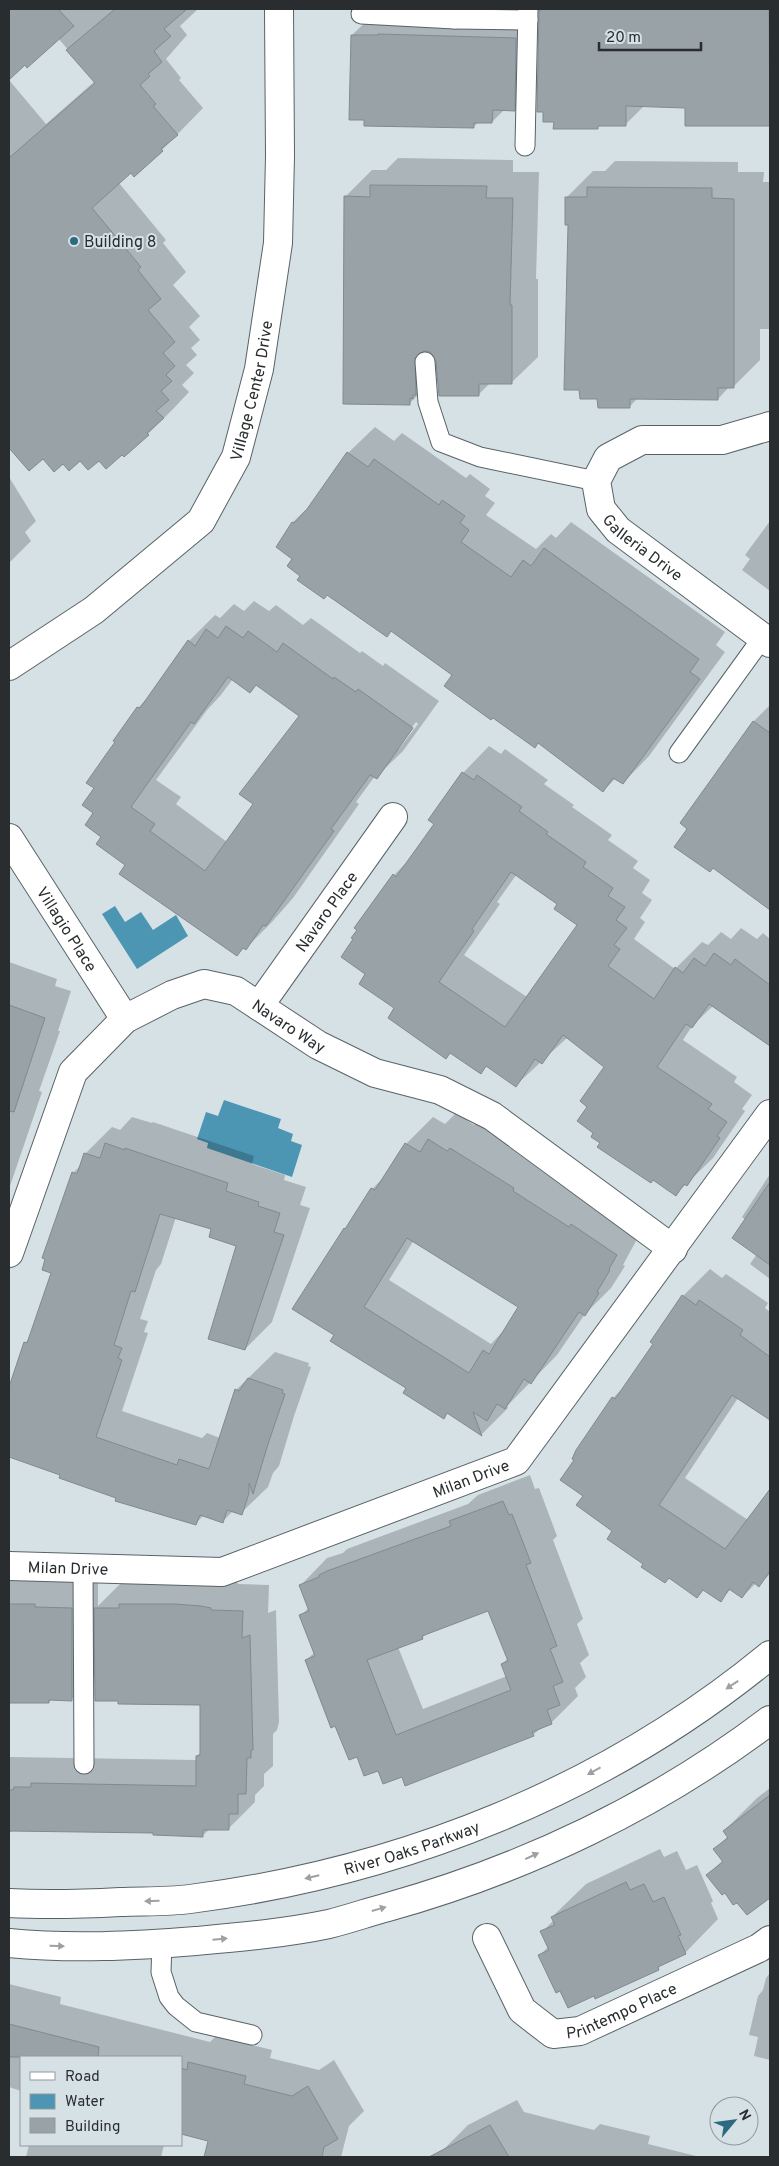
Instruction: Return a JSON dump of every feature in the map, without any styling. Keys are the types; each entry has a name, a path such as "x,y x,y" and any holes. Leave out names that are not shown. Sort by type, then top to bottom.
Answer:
{"street":[{"name":"Village Center Drive","path":"9,666 94,610 201,521 236,457 258,369 278,243 280,156 279,9"},
{"path":"596,481 608,458 642,440 722,440 770,426"},
{"name":"Galleria Drive","path":"596,481 601,509 618,530 766,640"},
{"name":"Navaro Place","path":"259,1006 393,818"},
{"name":"Villagio Place","path":"9,838 125,1019"},
{"name":"Navaro Way","path":"9,1253 73,1072 125,1019 172,995 204,984 236,991 318,1045 375,1073 440,1090 492,1116 673,1249"},
{"name":"Milan Drive","path":"9,1566 222,1572 516,1461 770,1114"},
{"name":"River Oaks Parkway","path":"9,1903 42,1905 188,1899 281,1884 381,1860 468,1831 550,1796 649,1741 744,1677 770,1655"},
{"path":"9,1944 99,1947 240,1937 330,1924 423,1897 500,1870 604,1823 678,1783 770,1720"},
{"name":"Printempo Place","path":"487,1938 522,2010 553,2034 580,2031 767,1946"}],"lane":[{"path":"361,14 528,14 525,146"},
{"path":"425,362 428,402 442,442 480,457 596,481"},
{"path":"678,754 766,640"},
{"path":"83,1569 84,1764"},
{"path":"162,1944 161,1972 169,1997 176,2006 196,2022 252,2035"}],"water":[{"path":"115,906 125,922 141,912 153,930 176,915 188,936 137,969 102,914"},
{"path":"224,1100 281,1119 278,1128 293,1134 291,1141 302,1145 292,1177 207,1148 208,1143 197,1139 206,1112 218,1116"}],"building":[{"path":"9,9 58,9 74,26 27,68 25,65 9,80"},
{"name":"Building 8","path":"115,9 187,9 164,29 171,36 154,51 162,62 148,74 150,76 140,85 156,104 153,106 178,135 161,149 163,151 134,177 131,173 92,208 141,267 138,270 161,299 148,310 175,342 163,353 175,366 166,375 172,381 161,391 169,400 156,411 164,418 147,433 149,435 124,457 122,455 106,469 99,461 88,470 80,461 69,471 63,464 54,472 43,459 29,471 9,448 9,158 95,83 66,50"},
{"path":"769,9 770,126 685,126 685,108 626,106 626,126 598,126 598,129 553,129 554,122 543,122 543,112 537,112 539,10"},
{"path":"351,35 516,38 515,111 493,110 492,123 474,123 474,128 364,126 364,120 349,120"},
{"path":"370,185 487,186 486,198 513,198 510,305 512,305 512,384 479,384 479,396 439,396 436,361 430,352 424,351 415,358 416,395 413,395 413,399 410,398 410,405 343,404 344,196 370,197"},
{"path":"587,187 712,188 712,198 734,199 734,388 718,388 718,400 630,399 630,408 598,408 597,399 580,399 579,390 564,390 568,225 565,225 565,197 587,197"},
{"path":"347,452 368,467 374,459 439,505 442,500 465,516 460,523 469,530 461,542 511,577 523,560 531,566 544,548 699,659 690,672 700,679 623,784 613,778 603,792 538,743 535,748 493,718 491,720 444,686 452,675 391,631 387,637 327,595 324,599 297,580 300,576 287,566 292,559 276,547 292,522 294,523 307,509"},
{"path":"226,626 243,638 248,631 277,652 283,643 333,679 334,677 356,692 358,689 413,728 377,779 370,775 331,829 334,831 266,926 263,925 246,950 243,948 237,956 119,874 125,865 96,844 101,837 85,825 93,813 82,805 94,788 86,783 137,707 140,708 188,640 195,646 206,629 218,638","holes":["228,677 250,693 256,685 299,716 239,794 253,804 205,871 150,831 155,824 131,807 191,722 194,724"]},
{"path":"753,721 770,733 770,910 713,868 710,872 674,847 687,829 680,823"},
{"path":"462,772 474,780 477,775 522,807 519,811 548,832 546,834 586,862 583,867 613,888 608,896 625,907 616,920 627,928 614,945 620,949 608,966 654,999 675,967 683,973 694,958 705,966 714,953 731,965 735,959 770,985 770,1046 709,1004 692,1028 686,1024 657,1067 712,1104 708,1109 727,1122 717,1136 720,1138 687,1186 684,1184 676,1196 653,1180 651,1183 597,1147 600,1143 591,1137 593,1133 577,1121 587,1107 580,1101 604,1067 563,1035 542,1064 535,1059 516,1087 486,1066 481,1074 450,1053 446,1059 388,1018 394,1008 359,984 365,974 341,957 353,939 351,938 357,930 354,928 393,874 396,877 434,824 428,820","holes":["511,872 557,904 554,909 577,925 505,1027 439,982"]},
{"path":"9,1005 45,1018 14,1112 9,1111"},
{"path":"428,1139 447,1151 450,1148 514,1188 513,1191 569,1227 571,1224 617,1255 597,1292 599,1293 585,1316 579,1312 531,1384 524,1379 505,1409 497,1404 487,1421 473,1412 482,1436 447,1413 444,1419 403,1393 406,1388 330,1341 334,1335 292,1309 371,1188 375,1190 405,1143 420,1152","holes":["407,1238 518,1307 489,1354 483,1350 469,1373 364,1307"]},
{"path":"105,1143 228,1183 226,1191 259,1202 258,1206 280,1213 274,1232 284,1235 245,1350 208,1339 236,1246 209,1237 211,1229 160,1214 135,1292 131,1291 114,1345 122,1348 118,1358 122,1360 96,1437 177,1465 179,1459 209,1469 235,1389 239,1391 248,1378 283,1390 282,1393 285,1394 253,1494 249,1483 249,1493 242,1515 227,1510 223,1523 200,1515 196,1525 115,1501 116,1498 59,1478 60,1475 9,1457 9,1387 24,1342 27,1343 51,1273 42,1270 45,1259 42,1258 72,1172 77,1174 84,1153 100,1158"},
{"path":"770,1182 770,1265 732,1238"},
{"path":"682,1295 696,1305 699,1300 743,1330 740,1335 770,1357 770,1420 732,1395 659,1505 725,1549 770,1489 770,1571 759,1587 753,1582 742,1598 729,1589 721,1602 703,1590 697,1598 669,1578 665,1583 641,1567 643,1564 607,1539 612,1531 576,1505 583,1496 560,1480 574,1460 572,1459 576,1450 612,1397 615,1399 653,1344 650,1342"},
{"path":"503,1501 509,1515 512,1514 531,1563 526,1565 557,1646 550,1649 563,1682 553,1686 560,1705 547,1710 552,1724 532,1732 534,1736 405,1786 402,1777 383,1784 378,1771 364,1776 357,1757 349,1760 335,1726 331,1728 305,1660 315,1656 299,1615 309,1611 299,1585 319,1577 319,1575 327,1571 451,1526 449,1521","holes":["488,1611 508,1661 501,1664 511,1690 396,1735 367,1660 423,1639 422,1636"]},
{"path":"9,1604 35,1604 35,1607 72,1608 72,1701 49,1700 49,1703 9,1703"},
{"path":"119,1604 175,1604 201,1606 211,1608 211,1610 243,1611 242,1638 250,1635 253,1750 251,1750 251,1758 247,1758 246,1794 238,1794 238,1814 229,1814 229,1830 203,1830 203,1837 153,1835 153,1833 9,1831 9,1790 13,1790 14,1787 31,1787 31,1783 196,1786 196,1756 200,1755 200,1705 118,1704 118,1701 95,1701 94,1608 119,1608"},
{"path":"770,1795 770,1898 747,1915 737,1903 733,1905 725,1893 722,1895 706,1875 723,1862 713,1849 728,1838 723,1831"},
{"path":"626,1882 630,1890 644,1884 653,1902 664,1897 681,1935 678,1936 686,1954 658,1967 659,1970 595,1999 594,1996 568,2008 560,1991 556,1993 538,1955 549,1950 540,1931 555,1925 551,1917"},
{"path":"9,2024 99,2047 98,2056 9,2057"},
{"path":"188,2062 246,2076 244,2084 292,2096 308,2086 338,2139 324,2147 322,2157 204,2157 208,2141 182,2134 182,2068 187,2070"},
{"path":"490,2125 509,2157 429,2157"}],"place":[{"name":"Building 8","path":"74,241"}]}
